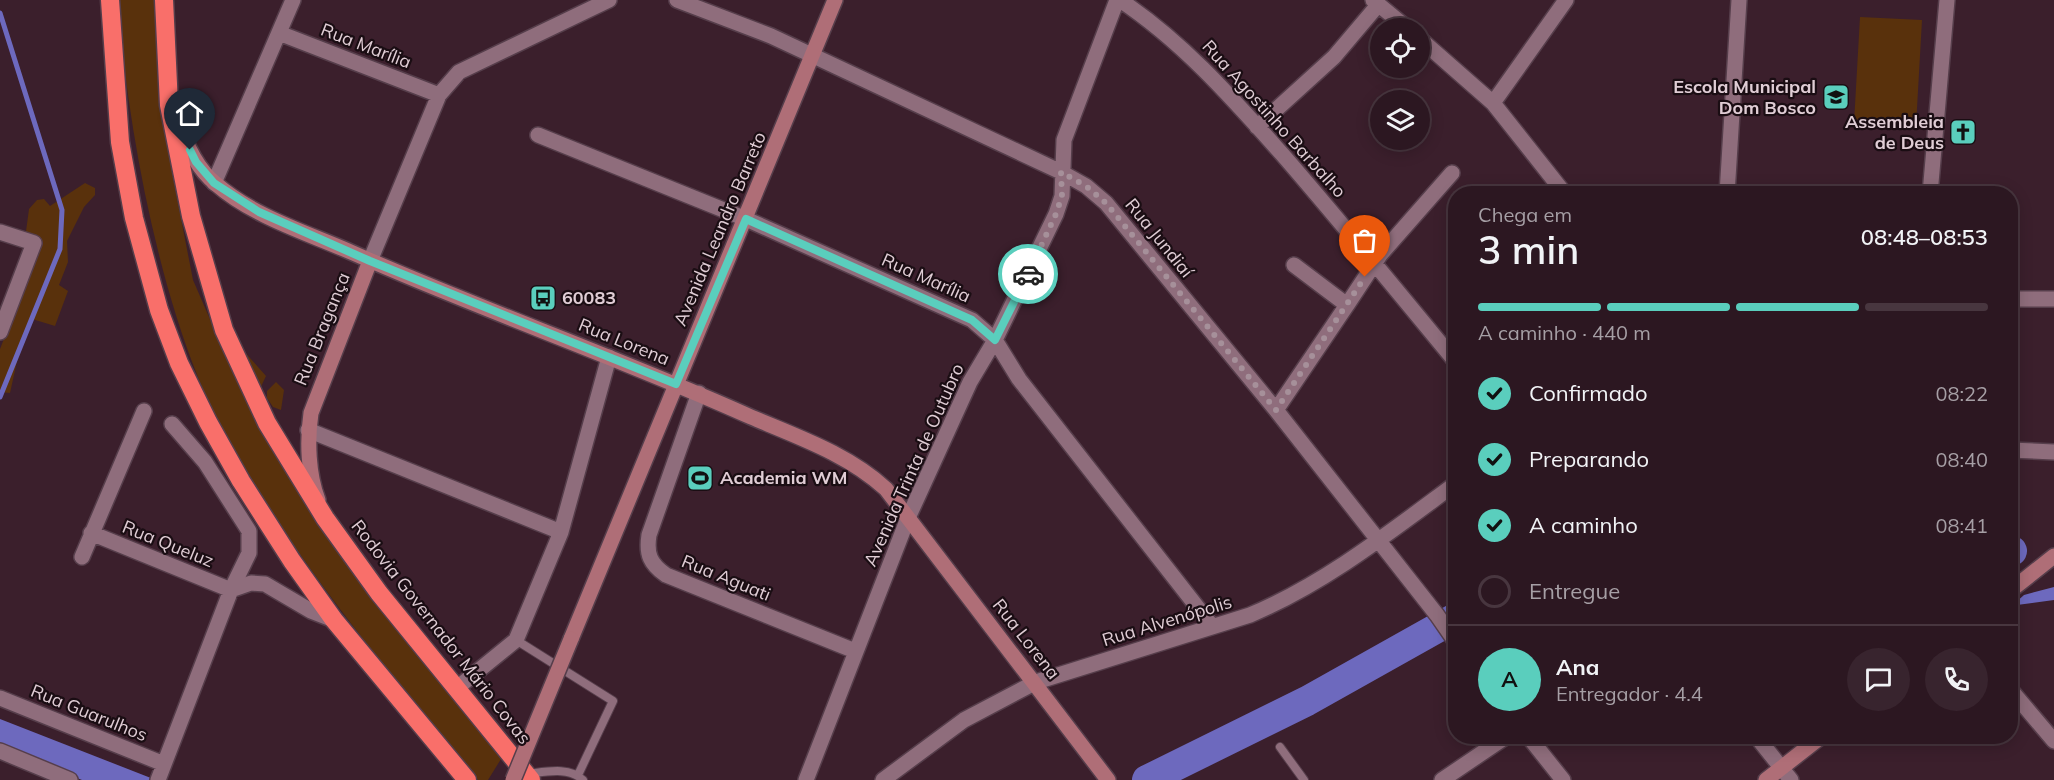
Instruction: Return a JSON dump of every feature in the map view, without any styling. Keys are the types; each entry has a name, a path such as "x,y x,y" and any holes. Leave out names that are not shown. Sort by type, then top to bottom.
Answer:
{"highway":[{"path":"110,0 120,142 134,218 159,310 179,363 208,423 273,531 334,620 467,780"},
{"name":"Rodovia Governador Mário Covas","path":"164,0 169,105 191,216 224,330 267,423 324,518 379,593 458,688 524,778"}],"main road":[{"name":"Avenida Leandro Barreto","path":"524,778 571,639 814,56 835,0"},
{"name":"Rua Lorena","path":"167,78 181,129 196,162 214,183 259,212 370,261 699,393 859,467 886,489 1036,682 1108,780"},
{"name":"Rua Bragança","path":"324,518 315,491 308,430 317,391 370,261"},
{"path":"2018,585 2054,556"},
{"path":"1766,780 1786,774 1814,744"}],"street":[{"path":"214,183 293,0"},
{"path":"439,95 459,72 609,0"},
{"name":"Rua Jundiaí","path":"677,0 771,36 1061,172 1086,186 1106,203 1276,410 1448,631"},
{"name":"Rua Agostinho Barbalho","path":"1119,0 1157,24 1185,48 1257,127 1448,353"},
{"name":"Avenida Trinta de Outubro","path":"806,780 908,518 970,382 995,340 1056,214 1062,196 1061,172 1064,140 1119,0"},
{"path":"1493,103 1566,0"},
{"path":"1727,186 1739,0"},
{"path":"1931,186 1947,0"},
{"path":"1257,127 1334,57 1376,2 1395,18"},
{"name":"Rua Marília","path":"279,33 439,95"},
{"path":"1430,48 1493,103 1558,186"},
{"name":"Rua Bragança","path":"370,261 439,95"},
{"name":"Rua Marília","path":"538,135 746,219 972,320 995,340 1020,379 1212,626"},
{"path":"1276,410 1374,263 1452,173"},
{"path":"0,231 34,243 0,332"},
{"path":"1294,265 1347,305"},
{"path":"2018,299 2054,299"},
{"path":"458,688 516,640 561,532 609,357"},
{"name":"Rua Aguati","path":"699,393 648,534 646,549 650,560 666,575 855,651"},
{"path":"82,556 144,411"},
{"path":"160,774 231,590 249,553 249,531 205,462 172,424"},
{"path":"308,430 561,532"},
{"path":"2018,450 2054,452"},
{"name":"Rua Alvenópolis","path":"884,780 964,720 1036,682 1250,615 1280,602 1377,541 1448,489"},
{"name":"Rua Queluz","path":"91,533 231,590"},
{"path":"231,590 251,583 265,584 311,611 334,620"},
{"name":"Rua Guarulhos","path":"0,698 160,774"},
{"path":"2018,698 2054,741"},
{"path":"1442,780 1495,744"},
{"path":"1534,744 1563,780"},
{"path":"1762,744 1786,774"},
{"path":"0,752 70,780"}],"lane":[{"path":"516,640 613,701 580,778 562,771 524,778"},
{"path":"1280,747 1304,780"}],"shaded area":[{"path":"117,0 157,0 160,78 171,167 193,280 229,363 299,491 377,599 501,759 488,780 478,780 334,602 269,508 212,409 176,316 149,214 130,108"},
{"path":"1860,17 1922,20 1916,126 1854,123"},
{"path":"85,183 95,188 95,195 84,207 67,241 68,262 59,285 68,291 55,326 32,319 21,343 10,393 0,392 0,349 11,321 29,209 37,200 44,199 50,206"},
{"path":"242,349 266,376 258,393"},
{"path":"276,382 284,390 281,410 273,407 267,398 267,391"},
{"path":"2054,587 2054,600 2018,605 2018,600 2024,595"},
{"path":"0,719 156,780 82,780 0,748"}],"waterway":[{"path":"0,13 62,210 60,249 0,397"},
{"path":"1147,780 1307,701 1448,622"}],"way so far":[{"path":"1028,274 1062,196 1061,172 1086,186 1106,203 1276,410 1365,277"}],"place":[{"name":"Escola Municipal Dom Bosco","path":"1836,97"},
{"name":"Assembleia de Deus","path":"1963,132"},
{"name":"60083","path":"543,298"},
{"name":"Academia WM","path":"700,478"}],"route":[{"path":"190,150 196,162 214,183 226,193 259,212 370,261 676,384 746,219 972,320 995,340 1028,274"}]}
